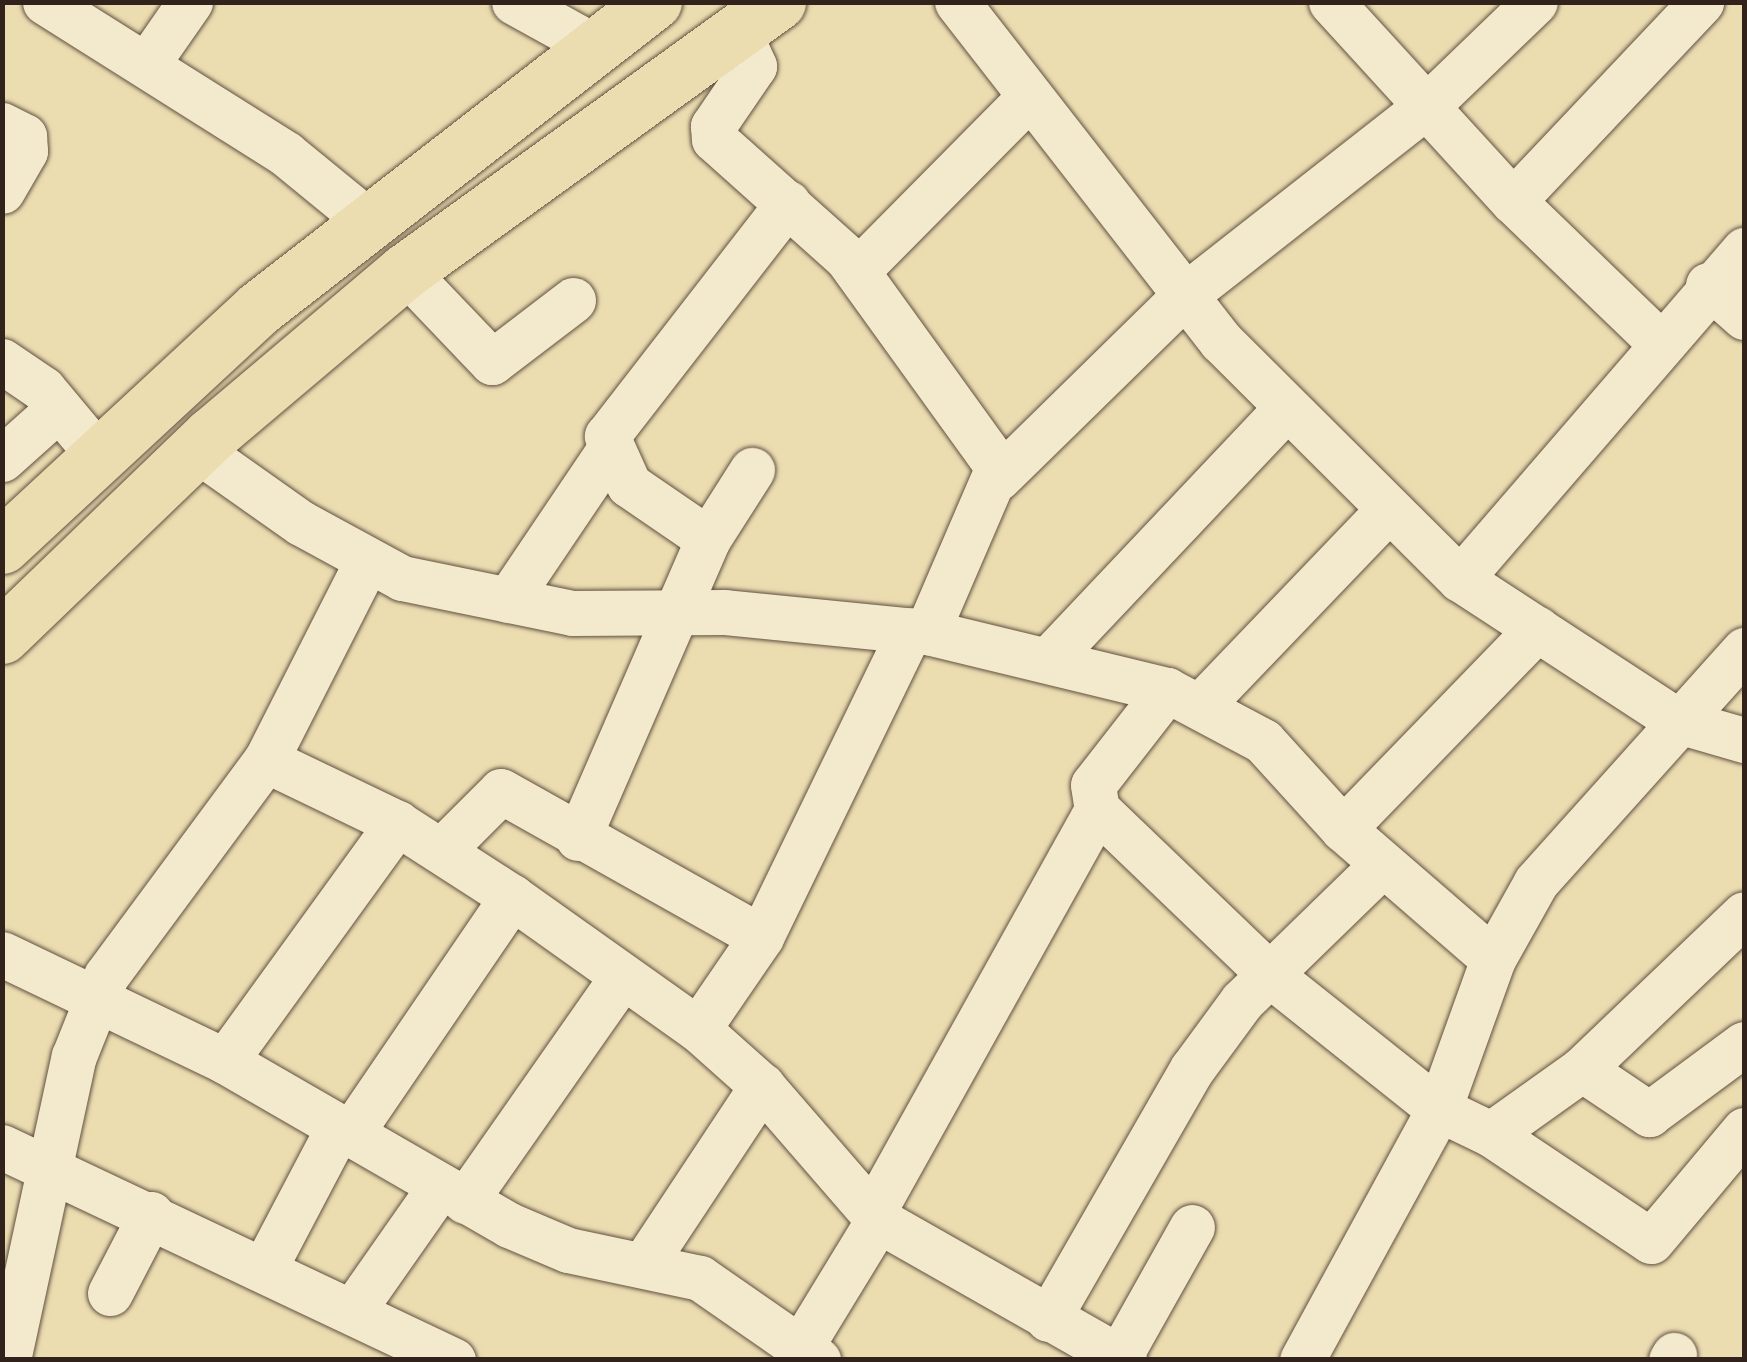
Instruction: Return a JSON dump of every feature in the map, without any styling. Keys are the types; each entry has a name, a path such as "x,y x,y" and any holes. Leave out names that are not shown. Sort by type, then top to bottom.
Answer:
{"main road":[{"path":"2,546 260,308 590,44 654,2"},
{"path":"2,636 196,449 404,270 758,16"}],"street":[{"path":"45,2 148,61 369,222"},
{"path":"148,61 190,2"},
{"path":"514,2 590,44"},
{"path":"957,2 1184,296 1387,511 1460,579 1678,722 1744,740"},
{"path":"698,1029 761,937 998,478 1184,296 1430,102 1535,2"},
{"path":"1512,201 1700,2"},
{"path":"1349,8 1512,201 1658,340"},
{"path":"758,16 754,66 713,126 714,140 788,203 857,271 952,393 998,478"},
{"path":"857,271 1028,98"},
{"path":"2,125 24,136 25,151 2,190"},
{"path":"508,600 608,452 612,425 788,203"},
{"path":"1460,579 1658,340 1744,250"},
{"path":"404,270 492,362 573,300"},
{"path":"1708,285 1744,317"},
{"path":"2,361 59,408 99,456"},
{"path":"2,459 59,408"},
{"path":"1049,658 1286,408"},
{"path":"196,449 366,563 508,600 670,617 725,612 918,631 1049,658 1184,697 1294,768 1343,829 1493,959"},
{"path":"608,452 629,486 708,539"},
{"path":"578,838 663,657 670,617 708,539 752,470"},
{"path":"1387,511 1093,785 1097,808 1269,974 1439,1109 1491,1134 1651,1240 1744,1130"},
{"path":"8,1360 11,1311 47,1163 96,998 154,901 266,760 366,563"},
{"path":"1343,829 1537,630"},
{"path":"1302,1360 1439,1109 1493,959 1536,882 1744,650"},
{"path":"266,760 397,824 512,896 620,980 698,1029 762,1086 875,1217 1122,1358 1192,1227"},
{"path":"442,850 490,791 761,937"},
{"path":"2,954 225,1061 452,1194 568,1250 700,1278 782,1348 875,1217 1097,808"},
{"path":"225,1061 397,824"},
{"path":"1048,1319 1192,1069 1269,974 1382,865"},
{"path":"264,1268 345,1129 512,896"},
{"path":"1491,1134 1582,1069 1744,914"},
{"path":"354,1310 452,1194 620,980"},
{"path":"1582,1069 1649,1114 1744,1044"},
{"path":"644,1264 762,1086"},
{"path":"2,1147 47,1163 453,1360"},
{"path":"110,1293 152,1214"}]}
